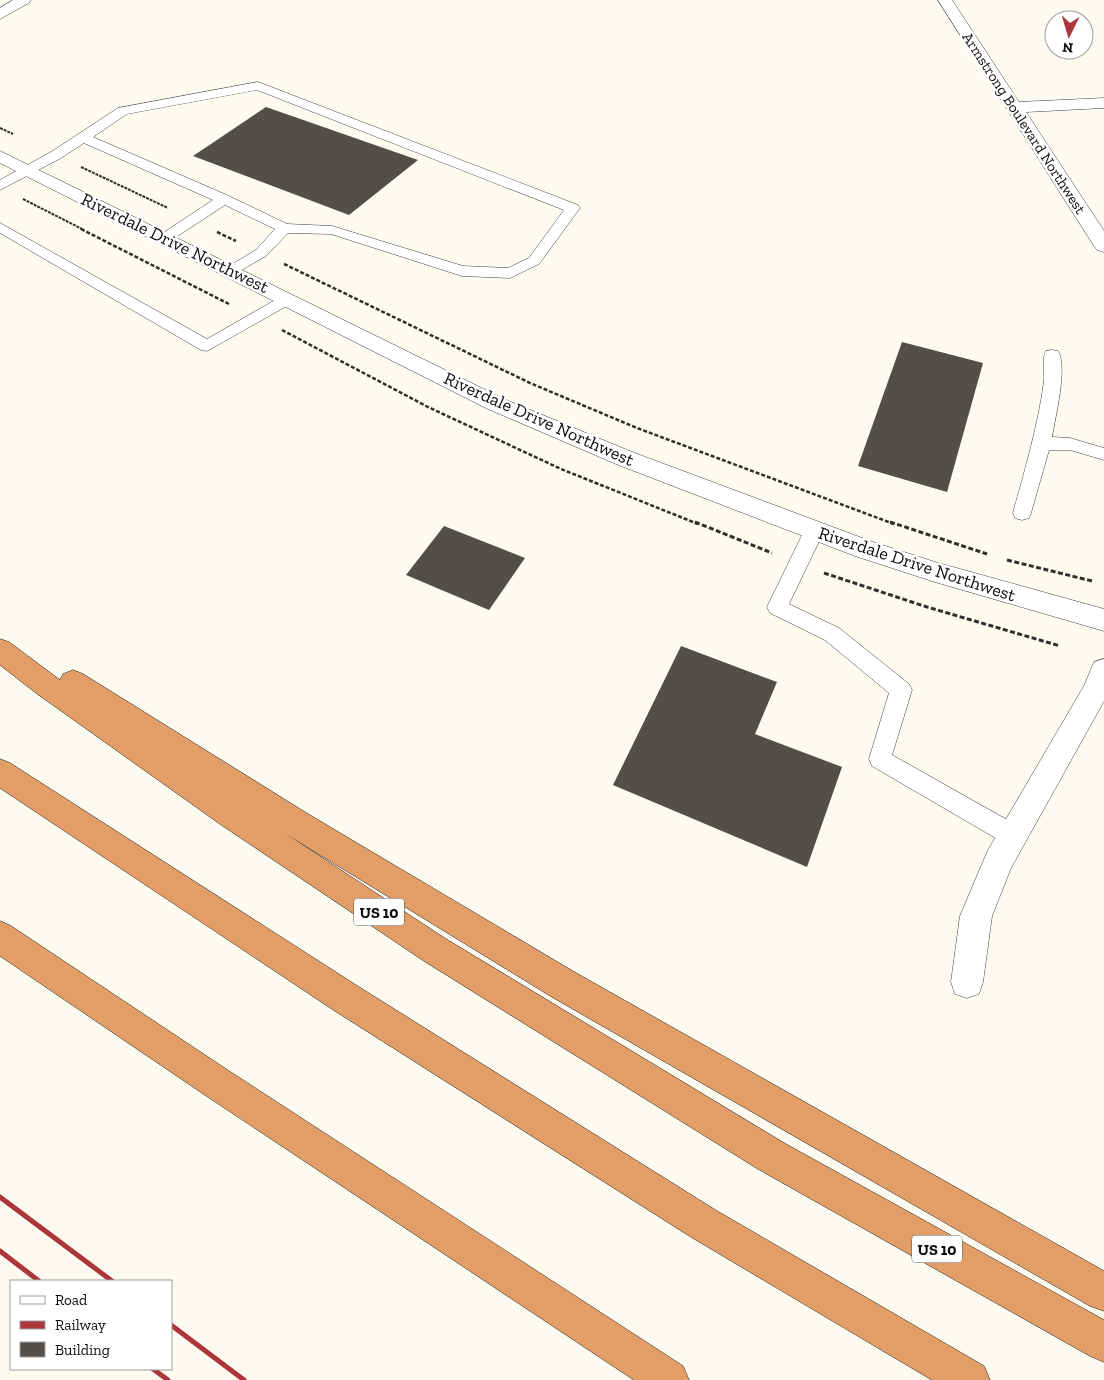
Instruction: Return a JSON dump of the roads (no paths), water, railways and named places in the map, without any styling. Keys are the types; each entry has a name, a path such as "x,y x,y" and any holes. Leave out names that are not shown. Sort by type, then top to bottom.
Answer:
{"highway":[{"path":"0,636 297,824 564,985 1104,1292"},
{"name":"US 10","path":"0,650 215,802 435,950 771,1156 1104,1342"},
{"path":"0,772 347,999 695,1218 970,1380"},
{"path":"0,937 217,1083 669,1380"}],"street":[{"path":"0,14 24,0"},
{"name":"Armstrong Boulevard Northwest","path":"945,0 1104,246"},
{"path":"1013,107 1104,103"},
{"name":"Riverdale Drive Northwest","path":"0,156 496,404 624,458 814,531 935,572 1104,620"},
{"path":"967,982 976,916 999,860 1095,691 1104,670"}],"lane":[{"path":"0,186 30,171 84,138 123,111 258,86 573,208 534,261 510,273 462,271 332,230 284,228 224,199 84,138"},
{"path":"165,238 224,199"},
{"path":"0,227 207,346 288,299"},
{"path":"231,271 262,253 284,228"},
{"path":"1022,513 1042,444 1053,379 1052,355"},
{"path":"1042,444 1070,444 1104,454"},
{"path":"814,531 777,607 832,634 902,690 880,758 1012,836"}],"railway":[{"path":"0,1197 111,1280"},
{"path":"0,1251 38,1280"},
{"path":"172,1326 244,1380"},
{"path":"154,1370 168,1380"}]}
